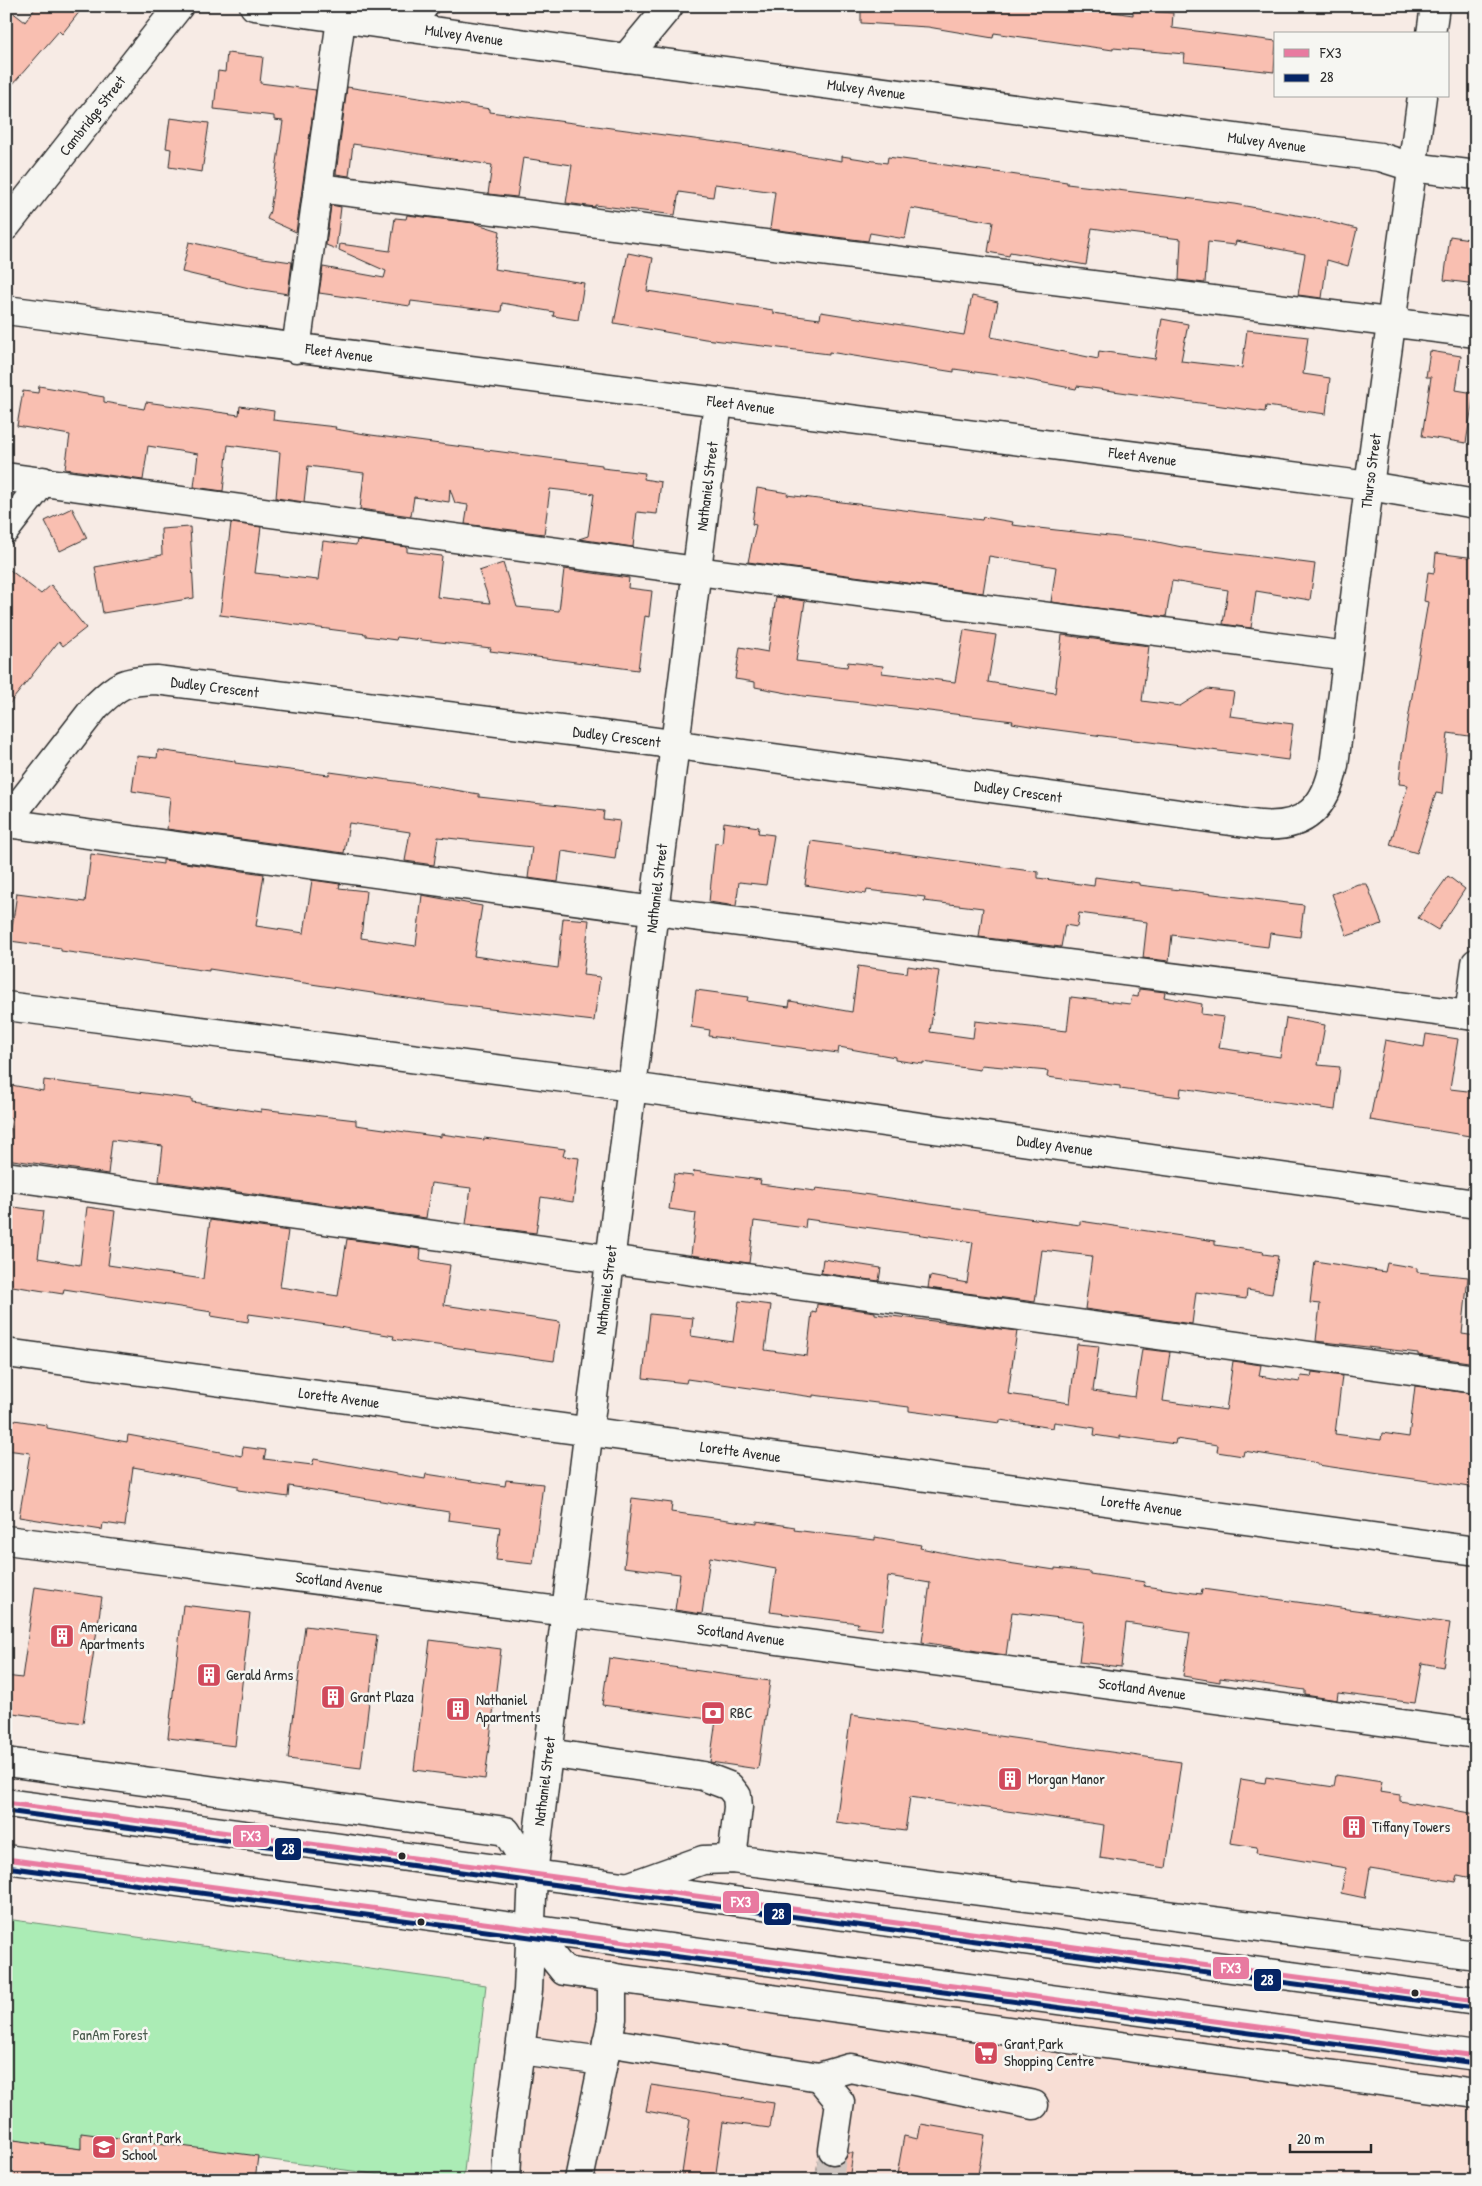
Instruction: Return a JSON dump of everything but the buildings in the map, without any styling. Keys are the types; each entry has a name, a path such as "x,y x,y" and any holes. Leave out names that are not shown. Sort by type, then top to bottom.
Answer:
{"street":[{"name":"Cambridge Street","path":"6,226 179,6"},
{"name":"Mulvey Avenue","path":"254,6 626,58 1370,156 1412,167 1476,176"},
{"path":"407,28 424,6"},
{"path":"626,58 669,6"},
{"path":"1431,32 1435,6"},
{"path":"296,349 341,19"},
{"name":"Thurso Street","path":"1288,824 1313,810 1326,795 1331,784 1422,98"},
{"path":"318,188 1476,334"},
{"name":"Fleet Avenue","path":"6,310 296,349 1369,486 1476,504"},
{"name":"Nathaniel Street","path":"506,2180 508,2138 528,1990 532,1874 718,402"},
{"path":"6,477 697,571 1347,656"},
{"path":"6,529 43,481"},
{"name":"Dudley Crescent","path":"6,822 96,706 113,690 131,680 156,680 675,746 1260,825 1288,824"},
{"path":"6,822 654,911 1472,1016 1476,963"},
{"path":"6,1006 632,1088"},
{"name":"Dudley Avenue","path":"632,1088 1476,1204"},
{"path":"6,1176 1476,1379"},
{"name":"Lorette Avenue","path":"6,1353 1476,1551"},
{"name":"Scotland Avenue","path":"6,1540 566,1612 1476,1734"},
{"path":"548,1753 703,1776 729,1786 737,1796 738,1807 732,1859"},
{"path":"6,1762 506,1831 532,1874"},
{"path":"6,1803 1476,2001"},
{"path":"6,1859 1476,2056"},
{"path":"630,1886 703,1860 732,1859 1476,1955"},
{"path":"531,1930 564,1971 1476,2094"},
{"path":"579,2180 612,2019 612,1978"},
{"path":"520,2050 605,2052 819,2077 850,2068 1034,2105"},
{"path":"819,2077 840,2102 833,2150"}],"shaded area":[{"name":"Grant Park Shopping Centre","path":"531,1930 1476,2056 1476,2180 506,2180"}],"green space":[{"name":"PanAm Forest","path":"6,1919 486,1985 463,2180 418,2180 82,2134 81,2149 6,2139"}],"tunnel":[{"path":"829,2180 833,2150"}],"transit line":[{"name":"FX3","path":"6,1803 1476,2001"},
{"name":"28","path":"6,1811 1475,2008"},
{"name":"FX3","path":"6,1859 1476,2056"},
{"name":"28","path":"6,1867 1475,2063"}],"place":[{"name":"Americana Apartments","path":"62,1636"},
{"name":"Gerald Arms","path":"209,1675"},
{"name":"Grant Plaza","path":"333,1697"},
{"name":"Nathaniel Apartments","path":"458,1709"},
{"name":"RBC","path":"713,1713"},
{"name":"Morgan Manor","path":"1010,1779"},
{"name":"Tiffany Towers","path":"1354,1827"},
{"name":"Grant Park Shopping Centre","path":"986,2053"},
{"name":"Grant Park School","path":"104,2147"}]}
